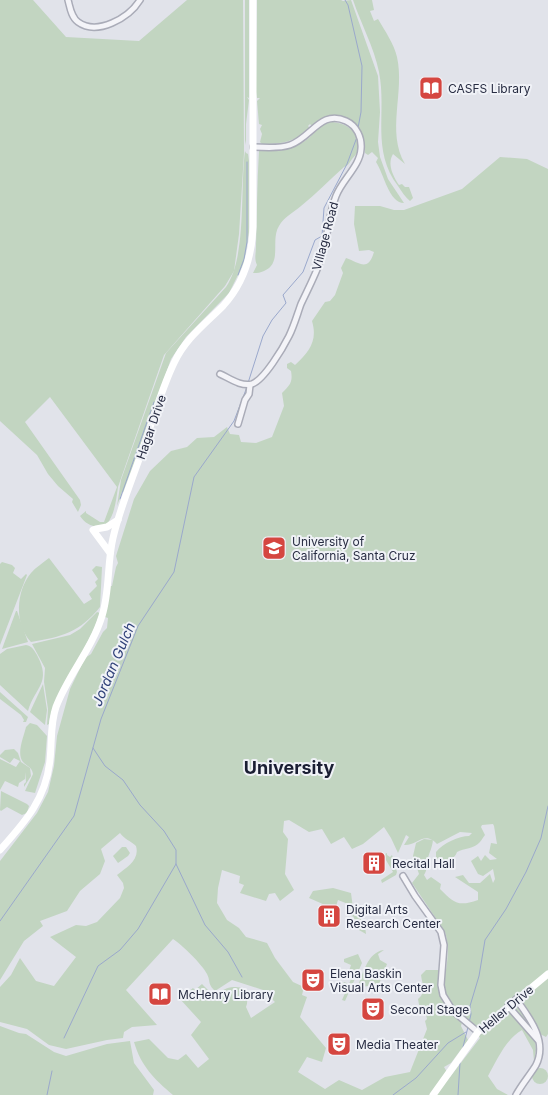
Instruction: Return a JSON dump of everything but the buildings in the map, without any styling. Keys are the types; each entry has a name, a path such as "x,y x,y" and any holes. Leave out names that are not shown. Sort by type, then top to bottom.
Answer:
{"main road":[{"name":"Hagar Drive","path":"0,850 29,817 44,789 50,764 54,714 95,635 102,617 113,537 170,371 177,356 192,336 233,294 246,268 252,240 252,0"},
{"path":"94,530 108,528 118,519"},
{"path":"94,530 113,537"},
{"path":"94,530 110,553"},
{"name":"Heller Drive","path":"433,1095 468,1046 475,1029 548,974"}],"street":[{"path":"68,0 76,21 89,27 118,21 140,0"},
{"name":"Village Road","path":"250,385 257,381 273,362 289,336 321,258 336,194 358,160 361,147 357,130 346,121 336,118 318,123 297,142 289,145 280,147 252,147"},
{"path":"220,374 235,382 250,385 249,394 245,400 238,424"},
{"path":"403,876 441,932 444,945 441,985 443,995 453,1011 475,1029"},
{"path":"516,999 534,1025 539,1051 537,1062 516,1095"},
{"path":"508,1006 538,1040"}],"green space":[{"path":"0,0 33,0 66,37 139,41 187,0 243,0 244,153 239,234 234,271 225,286 164,355 118,487 113,512 106,525 102,526 88,524 80,516 86,511 86,513 100,522 104,522 117,487 50,397 25,422 80,500 81,505 78,512 72,502 73,499 48,474 37,455 0,421"},
{"path":"245,0 249,0 249,98 247,97 249,100 246,145 245,140"},
{"path":"257,0 351,0 378,76 380,112 378,142 380,157 388,179 404,203 394,198 376,162 378,158 372,152 368,155 365,153 361,133 357,126 345,118 332,117 312,126 310,124 308,126 310,128 304,133 282,143 262,144 260,142 262,134 260,129 262,125 259,124 257,101 260,98 257,98 256,92"},
{"path":"353,0 372,0 374,10 370,11 374,21 378,19 396,52 399,71 397,138 405,164 393,154 391,166 399,185 402,184 405,187 409,187 413,198 410,201 390,172 385,159 381,131 382,102 379,72"},
{"path":"329,122 347,126 352,130 358,140 357,153 348,165 283,220 277,232 273,263 260,273 253,273 257,265 255,256 259,151 293,147 305,141 321,126"},
{"path":"245,151 248,154 249,161 249,232 244,263 229,293 186,337 171,359 124,492 122,492 117,506 121,480 166,353 226,287 233,274 242,222"},
{"path":"500,157 527,159 548,169 548,1034 546,1037 540,1034 535,1038 536,1050 534,1061 533,1050 522,1030 507,1044 488,1076 497,1089 508,1095 173,1095 149,1072 140,1058 134,1042 149,1039 168,1058 178,1060 186,1054 198,1068 209,1059 191,1035 201,1022 180,999 193,988 195,990 202,984 214,996 230,987 242,988 247,997 246,1007 251,1018 275,1002 263,990 232,980 215,991 201,965 173,939 126,990 157,1025 132,1027 124,1032 123,1038 66,1049 49,1045 27,1029 0,1022 0,987 11,975 20,958 36,981 54,986 76,957 50,937 76,925 86,926 97,922 120,898 124,888 117,875 132,863 136,855 136,846 120,833 101,849 105,861 100,874 80,891 67,911 40,921 43,926 24,941 0,980 0,861 37,813 48,792 54,766 57,736 70,689 85,658 91,654 107,628 108,618 105,617 110,586 112,586 118,563 116,556 134,499 150,471 171,451 187,447 197,438 214,437 227,427 230,434 239,435 241,442 256,443 272,437 284,406 282,393 292,378 287,364 291,362 295,365 311,346 314,334 312,321 325,302 330,301 335,295 343,273 341,268 346,258 359,264 366,264 372,258 374,252 369,250 359,251 354,224 355,206 380,206 394,210 404,210 462,189","holes":["289,820 309,832 322,829 331,844 344,837 352,849 363,844 384,827 398,853 406,835 409,837 404,845 409,845 424,838 432,840 424,839 416,843 413,856 419,874 412,883 445,932 448,956 446,970 426,970 421,975 423,991 418,999 420,1010 425,1010 427,1029 410,1072 385,1077 362,1090 339,1080 325,1089 298,1072 307,1057 322,1062 326,1048 300,1017 307,997 302,995 304,987 293,982 275,958 267,943 246,937 239,928 227,920 217,903 222,870 240,876 239,883 244,885 240,893 266,901 269,894 275,893 280,901 294,890 285,874 288,839 283,832 284,821","493,824 497,844 491,843 489,853 497,859 490,860 485,855 481,861 478,856 471,861 478,874 483,876 493,869 495,879 493,883 490,874 480,883 469,883 463,875 455,877 478,892 478,900 466,903 457,902 449,898 440,889 441,884 431,877 427,880 424,875 427,860 433,841 437,844 460,832 472,833 469,836 447,843 436,852 436,857 440,862 447,861 454,857 457,852 475,846 480,842 485,835 481,827 482,825","463,1019 480,1038 450,1077 444,1067 451,1063 468,1040 461,1026"]},
{"path":"49,558 84,604 92,599 89,594 97,586 95,582 98,579 92,570 96,566 102,567 100,607 78,628 52,638 31,642 22,626 19,608 20,598 22,589 31,573"},
{"path":"2,562 12,565 15,568 13,573 21,579 27,575 0,645 0,564"},
{"path":"16,611 28,642 2,649"},
{"path":"97,612 100,613 94,629 47,725 48,709 44,682 45,668 32,644 70,635 80,629"},
{"path":"26,645 35,651 43,672 43,679 28,711 0,685 0,654 7,649"},
{"path":"43,684 47,710 45,725 30,712"},
{"path":"0,692 28,717 26,722 23,722 24,720 21,715 0,699"},
{"path":"30,723 37,725 47,736 45,762 35,793 25,791 33,774 31,768 21,759 20,754 26,727"},
{"path":"14,749 18,753 21,762 30,768 31,776 24,787 26,782 25,772 25,779 19,783 18,787 5,781 0,790 0,759 16,767 20,761 14,758 10,763 0,757 0,755 5,750"},
{"path":"1,791 27,804 29,806 27,813 22,815 7,807 1,811"},
{"path":"122,847 126,847 130,853 118,863 113,856"},
{"path":"387,853 390,857 392,855 397,872 396,875 382,883 381,880 393,872 383,855"},
{"path":"333,888 351,893 353,908 338,900 336,906 332,908 309,898 313,891"},
{"path":"347,908 362,914 361,919 365,926 366,934 350,925 354,917 345,913"},
{"path":"384,950 378,954 380,960 387,964 379,984 357,988 370,959 373,955"},
{"path":"358,954 362,963 345,1001 342,1000 346,991 341,988 344,982 349,984 353,974 349,971 351,965 344,962 344,959"},
{"path":"0,1026 26,1034 54,1052 66,1056 107,1044 130,1041 134,1063 154,1090 153,1095 0,1095"},
{"path":"537,1068 543,1068 548,1073 546,1082 537,1084 532,1079 532,1073"}],"waterway":[{"name":"Jordan Gulch","path":"345,0 348,5 362,66 361,112 358,128"},
{"name":"Jordan Gulch","path":"248,383 263,336 272,320 286,303 283,295 303,272 315,240 322,236 324,208 347,164 357,137"},
{"path":"238,275 244,259 247,242 247,162"},
{"name":"Jordan Gulch","path":"0,921 74,816 101,719 138,626 174,572 194,477 234,421 247,387"},
{"path":"120,499 154,402"},
{"path":"64,1038 98,966 120,950 138,929 176,864 176,850 164,831 140,805 123,780 105,766 93,748"},
{"path":"469,1023 470,1006 479,976 485,940 506,909 526,872 541,838 548,806"},
{"path":"176,864 205,925 228,952 242,977"},
{"path":"463,1047 468,1027"},
{"path":"393,1095 416,1078 448,1043 466,1032"},
{"path":"458,1095 460,1063"},
{"path":"47,1095 52,1071"}],"place":[{"name":"CASFS Library","path":"431,88"},
{"name":"University of California, Santa Cruz","path":"274,548"},
{"name":"Recital Hall","path":"374,863"},
{"name":"Digital Arts Research Center","path":"329,916"},
{"name":"Elena Baskin Visual Arts Center","path":"313,980"},
{"name":"McHenry Library","path":"160,994"},
{"name":"Second Stage","path":"373,1009"},
{"name":"Media Theater","path":"339,1044"}],"district":[{"name":"University","path":"289,767"}]}
